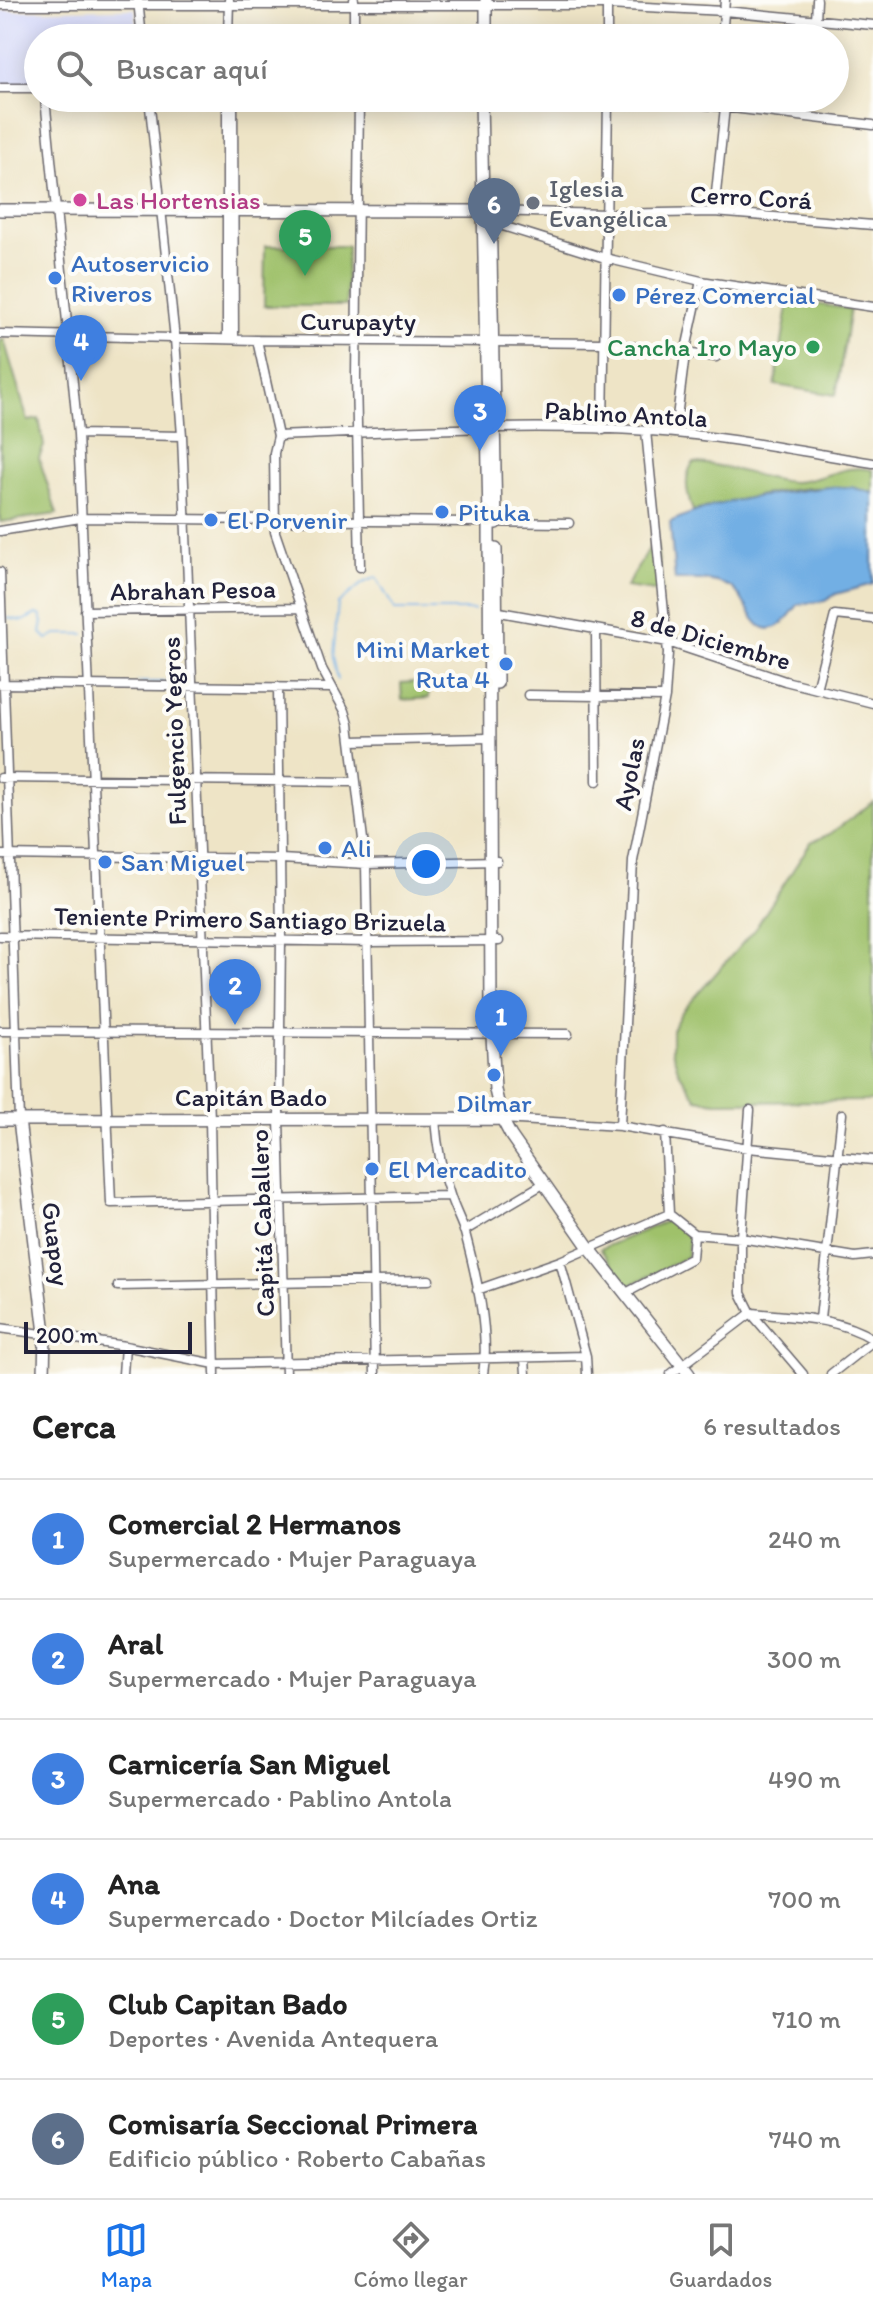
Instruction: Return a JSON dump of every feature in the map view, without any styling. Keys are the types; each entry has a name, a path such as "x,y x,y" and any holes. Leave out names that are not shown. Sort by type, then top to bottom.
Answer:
{"main road":[{"path":"481,24 483,2"},
{"path":"483,2 485,24"},
{"path":"482,112 488,215"},
{"path":"488,112 493,861"},
{"path":"0,210 356,211 488,215"},
{"path":"493,611 489,738 495,941 493,1031 495,1090 502,1119 543,1184 590,1249 686,1370"},
{"name":"Capitán Bado","path":"0,1120 502,1119"},
{"name":"Guapoy","path":"19,1120 45,1333 44,1374"}],"street":[{"path":"723,24 725,0"},
{"path":"816,20 817,0"},
{"path":"0,5 34,2 607,2 873,25"},
{"path":"607,2 607,24"},
{"path":"138,3 140,24"},
{"path":"231,24 232,3"},
{"path":"356,3 356,24"},
{"path":"0,88 24,88"},
{"path":"46,112 78,434 111,1203 450,1196"},
{"name":"Fulgencio Yegros","path":"150,112 175,339 182,436 210,1119 215,1369"},
{"path":"227,112 230,338"},
{"path":"230,210 233,112"},
{"path":"357,112 355,383 359,401 356,432 360,567"},
{"path":"603,430 608,112"},
{"path":"714,212 719,112"},
{"path":"778,112 873,125"},
{"name":"Cerro Corá","path":"488,215 714,212 873,225"},
{"path":"488,215 605,258 701,281 873,307"},
{"path":"675,433 685,354 701,281"},
{"name":"Curupayty","path":"0,334 603,343 716,357"},
{"path":"257,340 278,436 274,453 273,521 331,688 345,711 366,864 375,1374"},
{"name":"Pablino Antola","path":"278,436 490,428 646,431 873,463"},
{"name":"Ayolas","path":"620,1126 633,861 665,697 668,642 646,431"},
{"path":"78,434 182,436"},
{"path":"0,531 80,518 569,523"},
{"path":"0,572 5,855 13,936 19,1120"},
{"name":"Abrahan Pesoa","path":"85,611 301,608"},
{"name":"8 de Diciembre","path":"493,611 668,642 816,689 873,703"},
{"path":"816,689 835,615 873,619"},
{"path":"596,629 597,781"},
{"path":"2,684 331,688"},
{"name":"Capitá Caballero","path":"278,687 281,859 279,1119 286,1374"},
{"path":"528,695 665,697"},
{"path":"351,741 489,738"},
{"path":"3,778 355,782"},
{"path":"5,855 281,859 366,864 493,861"},
{"name":"Teniente Primero Santiago Brizuela","path":"0,936 495,941"},
{"path":"0,1031 368,1034 493,1031 568,1034"},
{"path":"750,1110 741,1238 741,1293 751,1313 803,1374"},
{"path":"820,1319 842,1114"},
{"path":"502,1119 620,1126 748,1148 873,1160"},
{"path":"435,1120 438,1149 450,1196 464,1231 477,1290 483,1324 483,1374"},
{"path":"665,1132 669,1214 694,1234 826,1250 855,1257 873,1255"},
{"path":"464,1231 543,1184"},
{"path":"477,1290 560,1261 669,1214"},
{"path":"626,1293 692,1258 694,1234"},
{"path":"560,1261 586,1356 587,1374"},
{"path":"118,1286 429,1280"},
{"path":"671,1374 686,1370 751,1313 820,1319 852,1329 873,1340 831,1374"},
{"path":"0,1328 125,1346 215,1369 286,1363 586,1356"},
{"path":"123,1374 125,1346"},
{"path":"525,1359 526,1374"}],"shaded area":[{"path":"135,9 136,24 24,24 24,87 0,88 0,11"}],"green space":[{"path":"265,246 347,246 346,306 264,306"},
{"name":"Cancha 1ro Mayo","path":"789,300 850,309 836,395 775,385"},
{"path":"0,340 4,340 28,421 39,419 44,446 39,458 57,514 0,522"},
{"path":"693,463 793,482 862,468 873,470 873,493 806,488 693,511 687,487"},
{"path":"656,537 662,592 626,587"},
{"path":"428,681 429,698 402,700 401,683"},
{"path":"873,802 873,1101 716,1102 697,1099 678,1070 672,1050 672,1030 681,1013 755,929 811,842 830,834"},
{"path":"669,1220 689,1237 687,1257 629,1286 600,1249"}],"water":[{"path":"829,487 851,487 873,493 873,584 836,594 825,601 799,604 784,622 772,629 758,624 732,588 712,581 675,580 670,522 729,502"}],"waterway":[{"path":"338,680 333,657 338,603 363,583 376,577 395,610 474,610"},
{"path":"8,618 23,621 40,615 43,622 41,633 47,639 56,634 84,634"},
{"path":"92,662 93,681 96,681"},
{"path":"138,682 184,682"}],"place":[{"name":"Las Hortensias","path":"80,200"},
{"name":"Iglesia Evangélica","path":"533,203"},
{"name":"Comisaría Seccional Primera","path":"494,244"},
{"name":"Club Capitan Bado","path":"305,276"},
{"name":"Autoservicio Riveros","path":"55,278"},
{"name":"Pérez Comercial","path":"619,295"},
{"name":"Cancha 1ro Mayo","path":"813,347"},
{"name":"Ana","path":"81,381"},
{"name":"Carnicería San Miguel","path":"480,451"},
{"name":"Pituka","path":"442,512"},
{"name":"El Porvenir","path":"211,520"},
{"name":"Mini Market Ruta 4","path":"506,664"},
{"name":"Ali","path":"325,848"},
{"name":"San Miguel","path":"105,862"},
{"name":"Aral","path":"235,1025"},
{"name":"Comercial 2 Hermanos","path":"501,1056"},
{"name":"Dilmar","path":"494,1075"},
{"name":"El Mercadito","path":"372,1169"}]}
